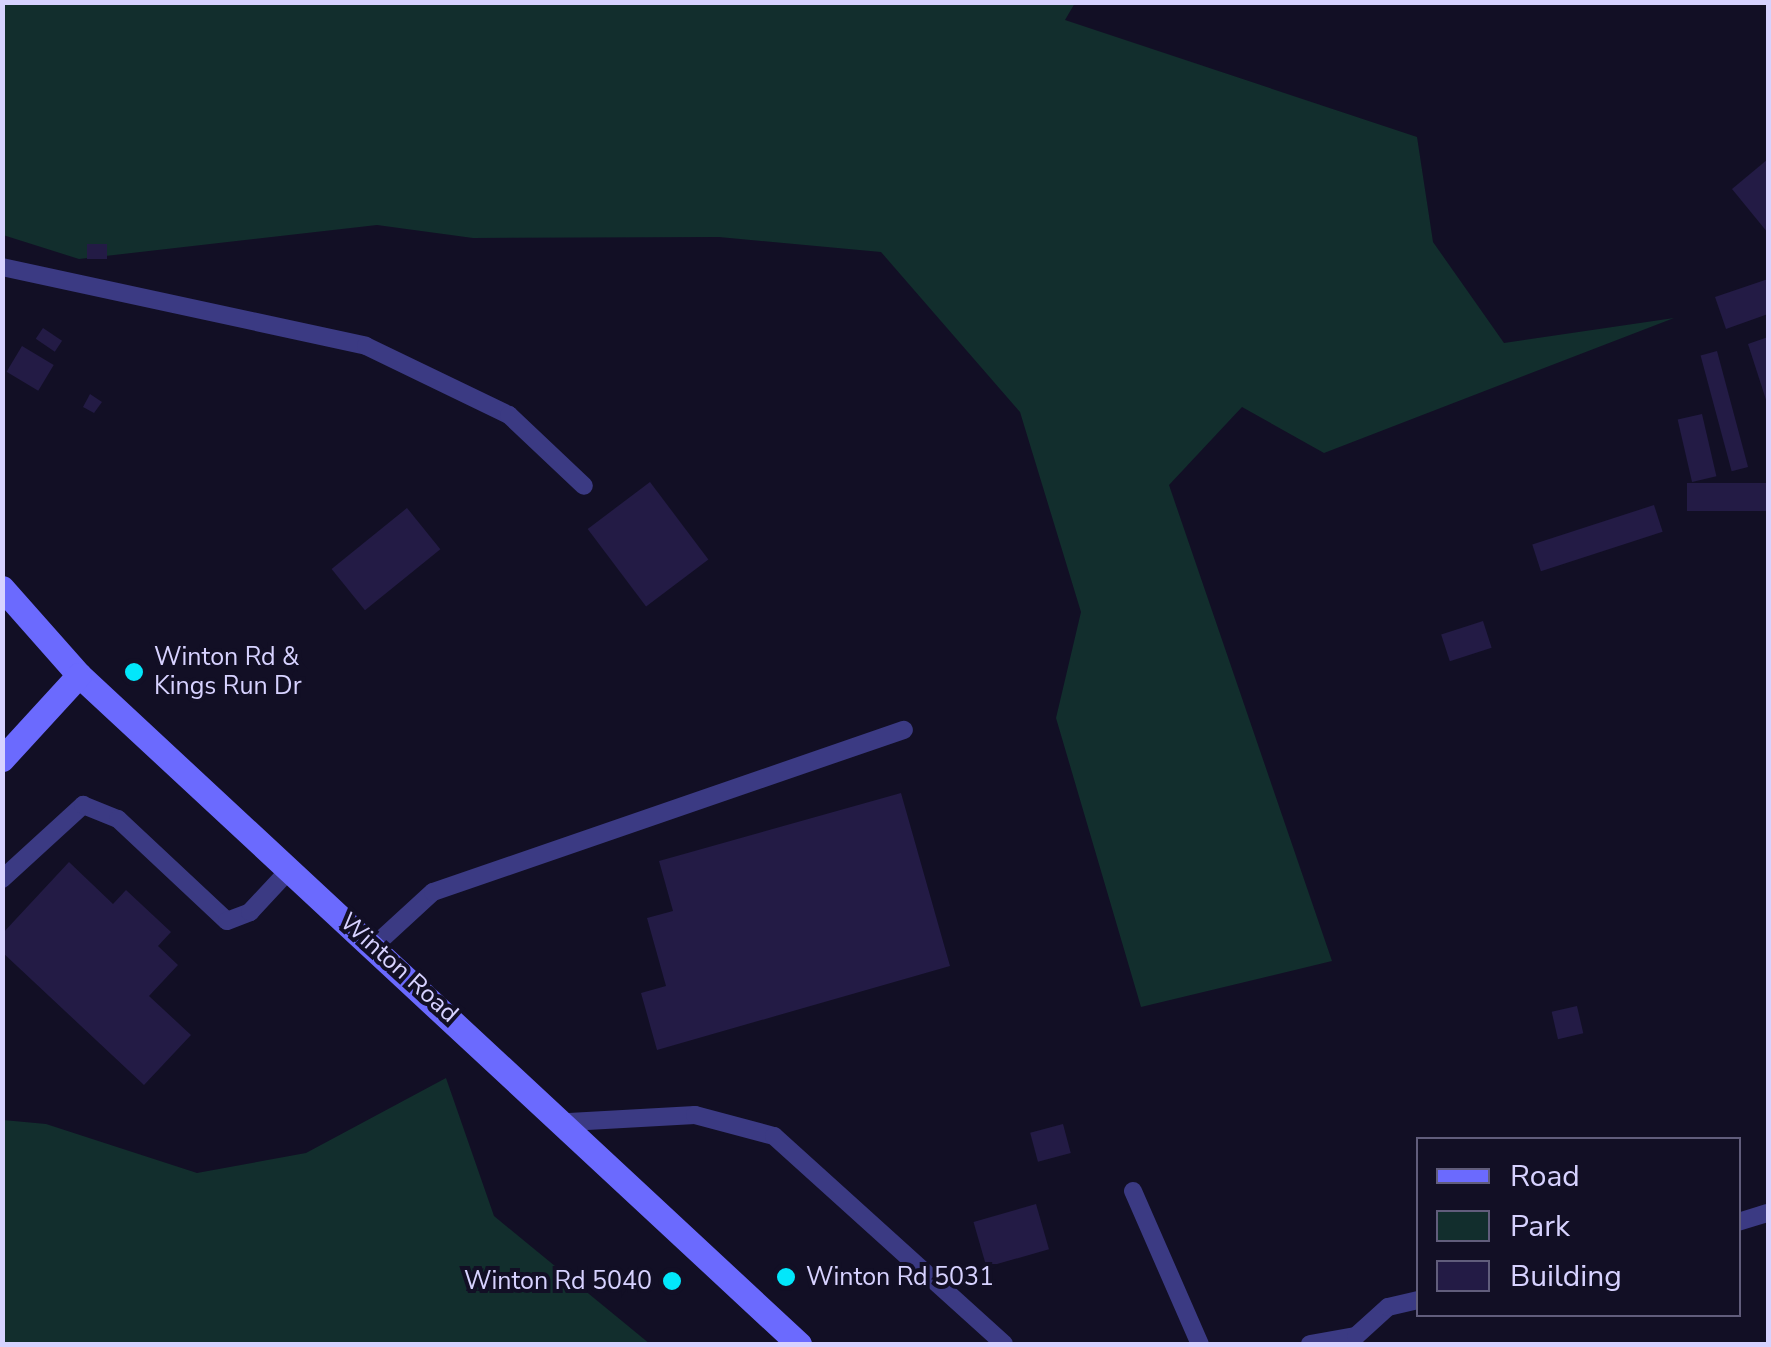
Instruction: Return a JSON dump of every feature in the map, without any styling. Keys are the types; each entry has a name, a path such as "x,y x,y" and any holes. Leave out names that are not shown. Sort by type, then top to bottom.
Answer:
{"main road":[{"name":"Winton Road","path":"2,588 79,675 569,1122 799,1344"},
{"path":"2,759 79,675"}],"lane":[{"path":"2,267 353,341 509,415 584,486"},
{"path":"374,946 433,892 904,730"},
{"path":"2,880 83,805 118,819 228,921 250,912 290,869"},
{"path":"569,1122 695,1115 774,1136 1004,1344"},
{"path":"1133,1191 1200,1344"},
{"path":"1741,1221 1768,1213"},
{"path":"1310,1344 1356,1336 1388,1307 1416,1300"}],"green space":[{"path":"2,3 1075,3 1065,20 1417,137 1433,242 1504,343 1674,318 1324,453 1242,407 1169,485 1332,961 1141,1007 1056,718 1081,612 1020,412 881,252 719,237 473,238 377,225 79,259 3,235"},
{"path":"446,1078 494,1216 650,1344 3,1344 3,1120 46,1124 197,1173 306,1153"}],"building":[{"path":"1768,159 1768,233 1732,189"},
{"path":"87,244 107,244 107,259 87,259"},
{"path":"1768,279 1768,314 1726,329 1715,297"},
{"path":"43,328 62,341 55,352 36,339"},
{"path":"1768,337 1768,406 1748,344"},
{"path":"22,346 54,365 38,391 7,372"},
{"path":"1717,351 1748,467 1732,471 1701,355"},
{"path":"90,394 102,402 94,413 83,407"},
{"path":"1702,414 1716,476 1692,482 1678,420"},
{"path":"650,482 708,559 646,606 588,529"},
{"path":"1687,483 1768,483 1768,511 1687,511"},
{"path":"1654,505 1663,532 1541,571 1532,545"},
{"path":"407,508 440,549 365,610 332,569"},
{"path":"1483,621 1492,648 1450,661 1441,635"},
{"path":"901,793 950,966 657,1050 641,993 666,986 647,918 673,911 659,861"},
{"path":"69,862 113,904 126,890 171,932 158,946 178,965 149,996 191,1035 144,1085 2,952 2,934"},
{"path":"1577,1006 1583,1033 1558,1039 1552,1012"},
{"path":"1063,1124 1071,1153 1038,1162 1030,1133"},
{"path":"1036,1204 1049,1249 986,1267 974,1222"}],"place":[{"name":"Winton Rd & Kings Run Dr","path":"134,672"},
{"name":"Winton Rd 5031","path":"786,1277"},
{"name":"Winton Rd 5040","path":"672,1281"}]}
